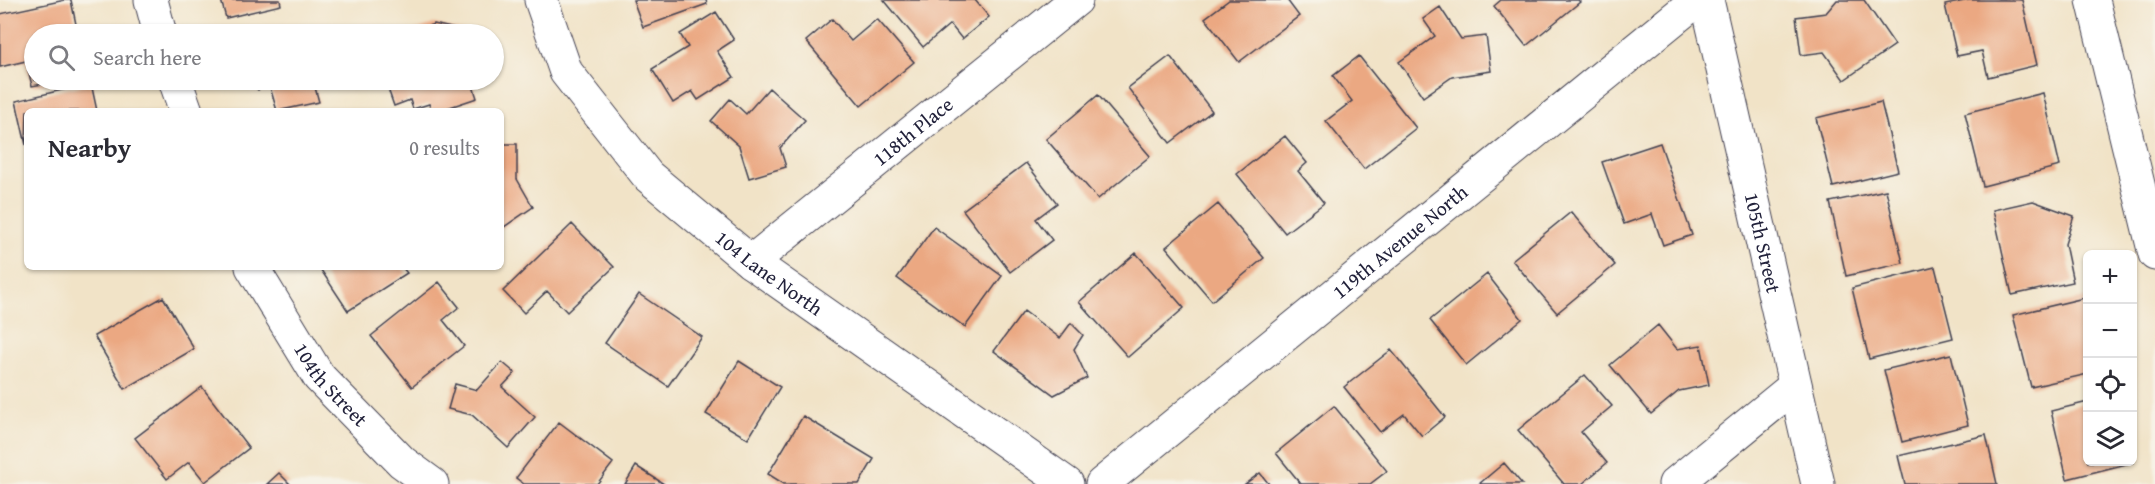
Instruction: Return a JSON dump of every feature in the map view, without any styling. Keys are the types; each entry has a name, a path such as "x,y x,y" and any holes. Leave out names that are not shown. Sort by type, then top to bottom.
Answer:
{"street":[{"path":"152,0 158,24"},
{"name":"104 Lane North","path":"541,0 566,72 648,176 751,262 1067,484"},
{"name":"118th Place","path":"751,262 1076,0"},
{"name":"119th Avenue North","path":"1102,484 1697,0"},
{"name":"105th Street","path":"1707,0 1818,484"},
{"path":"2093,0 2155,254"},
{"path":"179,90 185,108"},
{"name":"104th Street","path":"254,270 319,377 402,462 432,484"},
{"path":"1675,484 1795,386"}],"building":[{"path":"71,0 76,24 24,24 24,61 0,67 0,14"},
{"path":"221,0 280,0 281,5 226,18"},
{"path":"633,0 706,0 707,4 643,27"},
{"path":"884,0 975,0 989,17 962,39 950,24 923,47"},
{"path":"1229,0 1287,0 1299,16 1239,62 1205,18"},
{"path":"1501,0 1578,0 1580,2 1526,46 1494,6"},
{"path":"1837,0 1864,0 1895,45 1844,80 1824,52 1801,55 1796,17 1826,13"},
{"path":"1969,0 2022,0 2037,65 1988,77 1982,51 1957,56 1945,5"},
{"path":"1440,7 1461,39 1486,36 1491,71 1452,77 1423,97 1399,62 1435,36 1423,19"},
{"path":"716,12 734,40 717,51 734,77 698,100 692,91 673,103 652,69 688,47 680,34"},
{"path":"832,19 851,41 877,19 914,62 861,106 806,41"},
{"path":"1170,56 1212,111 1170,143 1128,88"},
{"path":"1359,56 1416,128 1364,169 1326,121 1352,101 1333,76"},
{"path":"769,88 805,120 780,148 786,167 749,178 739,146 711,121 730,99 746,114"},
{"path":"62,90 92,90 96,108 24,108 24,136 16,101"},
{"path":"271,90 316,90 319,102 291,108 276,108"},
{"path":"388,90 474,90 477,98 447,108 430,108 429,104 413,108 410,100 394,106"},
{"path":"2043,93 2060,166 1983,186 1965,113"},
{"path":"1098,95 1150,156 1098,199 1046,139"},
{"path":"1881,102 1898,171 1833,187 1816,118"},
{"path":"1285,136 1307,163 1298,171 1324,203 1285,233 1237,174"},
{"path":"1660,143 1692,235 1663,245 1652,214 1624,224 1602,162"},
{"path":"504,144 517,144 517,179 533,207 504,227"},
{"path":"1026,163 1057,203 1036,219 1052,240 1010,272 963,210"},
{"path":"1886,190 1903,263 1846,276 1830,202"},
{"path":"2033,201 2074,216 2065,244 2073,282 2012,295 1993,210"},
{"path":"1218,204 1264,258 1212,301 1166,247"},
{"path":"1571,212 1615,265 1557,313 1512,260"},
{"path":"572,224 614,267 567,312 547,291 524,313 503,291"},
{"path":"934,227 1002,276 965,327 897,278"},
{"path":"1136,253 1184,308 1128,357 1079,302"},
{"path":"1935,267 1953,338 1869,359 1852,288"},
{"path":"321,270 404,270 407,273 348,311"},
{"path":"1487,274 1522,319 1466,365 1430,320"},
{"path":"439,282 459,307 443,320 464,346 412,387 371,336"},
{"path":"639,294 702,337 668,386 605,343"},
{"path":"163,297 194,349 125,389 94,336"},
{"path":"2083,298 2083,375 2031,387 2013,315"},
{"path":"1024,311 1060,338 1071,323 1083,335 1074,349 1087,378 1054,395 994,351"},
{"path":"1658,325 1677,349 1701,345 1709,385 1679,391 1651,414 1610,365"},
{"path":"1391,350 1445,417 1422,436 1404,414 1380,432 1344,387"},
{"path":"1951,354 1968,425 1902,442 1884,370"},
{"path":"739,361 780,387 748,439 706,414"},
{"path":"502,362 515,373 502,387 535,417 508,448 472,415 448,409 455,384 477,390"},
{"path":"1585,375 1612,406 1581,432 1607,463 1582,484 1564,484 1518,430"},
{"path":"202,387 249,448 205,482 189,462 167,479 135,438"},
{"path":"2083,403 2083,466 2118,466 2067,479 2051,411"},
{"path":"1334,406 1387,471 1370,484 1301,484 1276,453"},
{"path":"803,416 874,459 859,484 784,484 768,474"},
{"path":"559,422 613,463 597,484 524,484 516,478"},
{"path":"1986,435 1997,484 1905,484 1898,456"},
{"path":"1504,463 1522,484 1479,484"},
{"path":"636,466 664,484 625,484"},
{"path":"279,473 290,484 267,484"},
{"path":"1260,473 1269,484 1245,484"}]}
